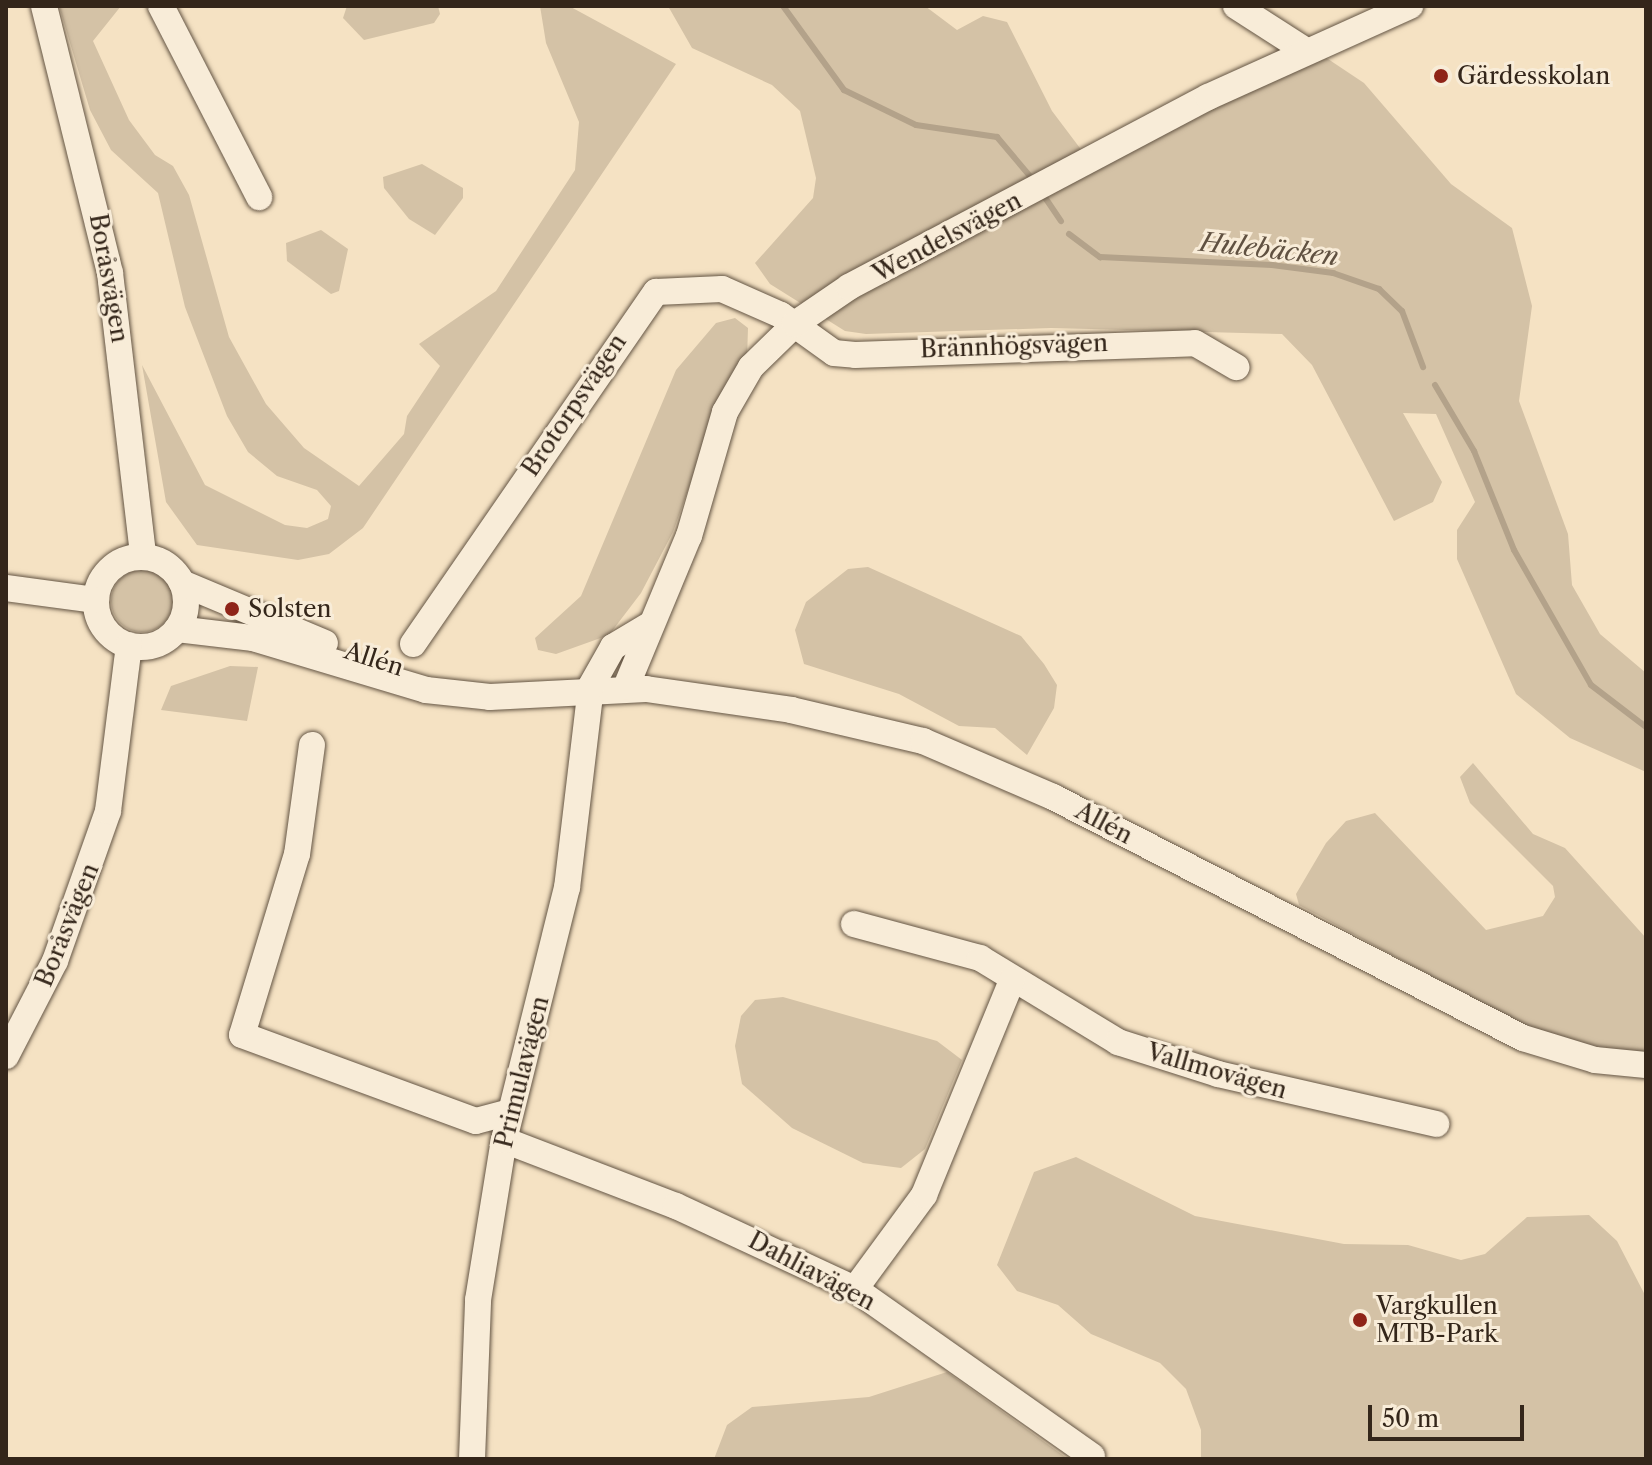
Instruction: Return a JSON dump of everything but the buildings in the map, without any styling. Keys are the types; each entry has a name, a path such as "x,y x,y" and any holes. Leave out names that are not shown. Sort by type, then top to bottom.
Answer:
{"street":[{"name":"Boråsvägen","path":"44,6 110,273 143,556"},
{"path":"161,6 259,197"},
{"path":"1236,6 1303,49"},
{"name":"Wendelsvägen","path":"626,687 648,626 689,536 725,412 751,367 795,324 1074,169 1303,49 1410,6"},
{"name":"Brotorpsvägen","path":"413,644 643,301 656,292 722,289 795,324"},
{"name":"Brännhögsvägen","path":"795,324 821,346 855,355 1195,343 1236,367"},
{"path":"143,556 171,567 182,583 185,612 177,629 159,644 129,645 104,628 96,600 108,571 143,556"},
{"name":"Allén","path":"182,583 232,609 404,670 530,690"},
{"path":"6,588 96,600"},
{"path":"591,686 613,647 648,626"},
{"name":"Allén","path":"177,629 253,638 426,690 490,697 530,690 626,687 791,710 923,741 1076,808 1523,1038 1595,1060 1646,1065"},
{"name":"Boråsvägen","path":"6,1056 55,961 104,824 129,645"},
{"name":"Primulavägen","path":"472,1459 478,1300 510,1112 567,888 591,686"},
{"path":"312,745 297,854 242,1035 476,1121 510,1112"},
{"name":"Vallmovägen","path":"854,924 953,946 1118,1042 1218,1074 1436,1124"},
{"path":"855,1289 924,1195 1012,980"},
{"name":"Dahliavägen","path":"504,1140 691,1212 855,1289 1092,1456"}],"shaded area":[{"path":"59,6 121,6 93,41 129,120 155,155 173,166 189,195 229,337 266,404 304,448 359,486 404,434 407,416 440,366 419,344 496,291 575,170 579,122 546,43 540,6 569,6 676,64 363,528 329,554 298,560 197,545 166,502 142,365 205,485 285,525 307,528 328,519 331,506 317,490 277,476 248,452 227,416 185,307 158,193 111,150 90,110"},
{"path":"347,6 438,6 440,14 434,23 364,40 343,18"},
{"path":"668,6 925,6 957,30 983,16 1007,22 1052,111 1095,168 1322,55 1364,83 1451,184 1512,228 1532,306 1519,401 1568,534 1572,585 1600,634 1646,673 1646,772 1570,738 1516,694 1457,559 1457,530 1475,502 1436,414 1403,413 1442,482 1433,502 1394,521 1312,365 1282,334 1051,328 866,334 845,331 770,284 755,263 813,198 816,178 800,111 772,85 692,48"},
{"path":"422,164 463,188 463,198 435,235 409,219 384,188 383,177"},
{"path":"321,230 348,249 339,291 331,294 287,261 286,243"},
{"path":"735,318 748,328 747,359 714,417 673,532 641,593 609,635 556,654 538,650 535,638 581,596 676,370 716,323"},
{"path":"868,567 1021,636 1057,685 1054,708 1027,755 995,728 959,726 899,694 804,664 795,630 806,602 848,569"},
{"path":"136,570 148,570 164,579 171,589 171,613 164,623 148,632 136,632 116,618 111,607 111,595 125,575"},
{"path":"230,666 258,667 247,721 161,710 171,686"},
{"path":"1473,763 1533,834 1565,848 1646,938 1646,1056 1567,1042 1523,1025 1299,905 1296,894 1326,843 1346,821 1375,813 1486,930 1543,916 1555,897 1553,886 1470,803 1460,777"},
{"path":"783,997 937,1041 962,1060 925,1149 901,1168 863,1163 792,1128 742,1084 735,1046 741,1016 755,1000"},
{"name":"Vargkullen MTB-Park","path":"1076,1157 1195,1216 1344,1244 1408,1245 1461,1260 1485,1254 1527,1217 1589,1215 1617,1241 1646,1297 1646,1459 1201,1459 1201,1430 1186,1389 1160,1363 1091,1334 1058,1305 1017,1291 997,1265 1034,1172"},
{"path":"947,1372 1068,1459 714,1459 727,1425 752,1407 869,1397"}],"waterway":[{"name":"Hulebäcken","path":"783,6 844,90 916,125 997,137 1034,181"},
{"name":"Hulebäcken","path":"1042,193 1061,221"},
{"name":"Hulebäcken","path":"1069,234 1100,257 1272,265 1333,273 1379,289 1402,311 1423,367"},
{"name":"Hulebäcken","path":"1435,385 1474,451 1514,550 1591,685 1646,727"}],"place":[{"name":"Gärdesskolan","path":"1441,76"},
{"name":"Solsten","path":"232,609"},
{"name":"Vargkullen MTB-Park","path":"1360,1320"}]}
